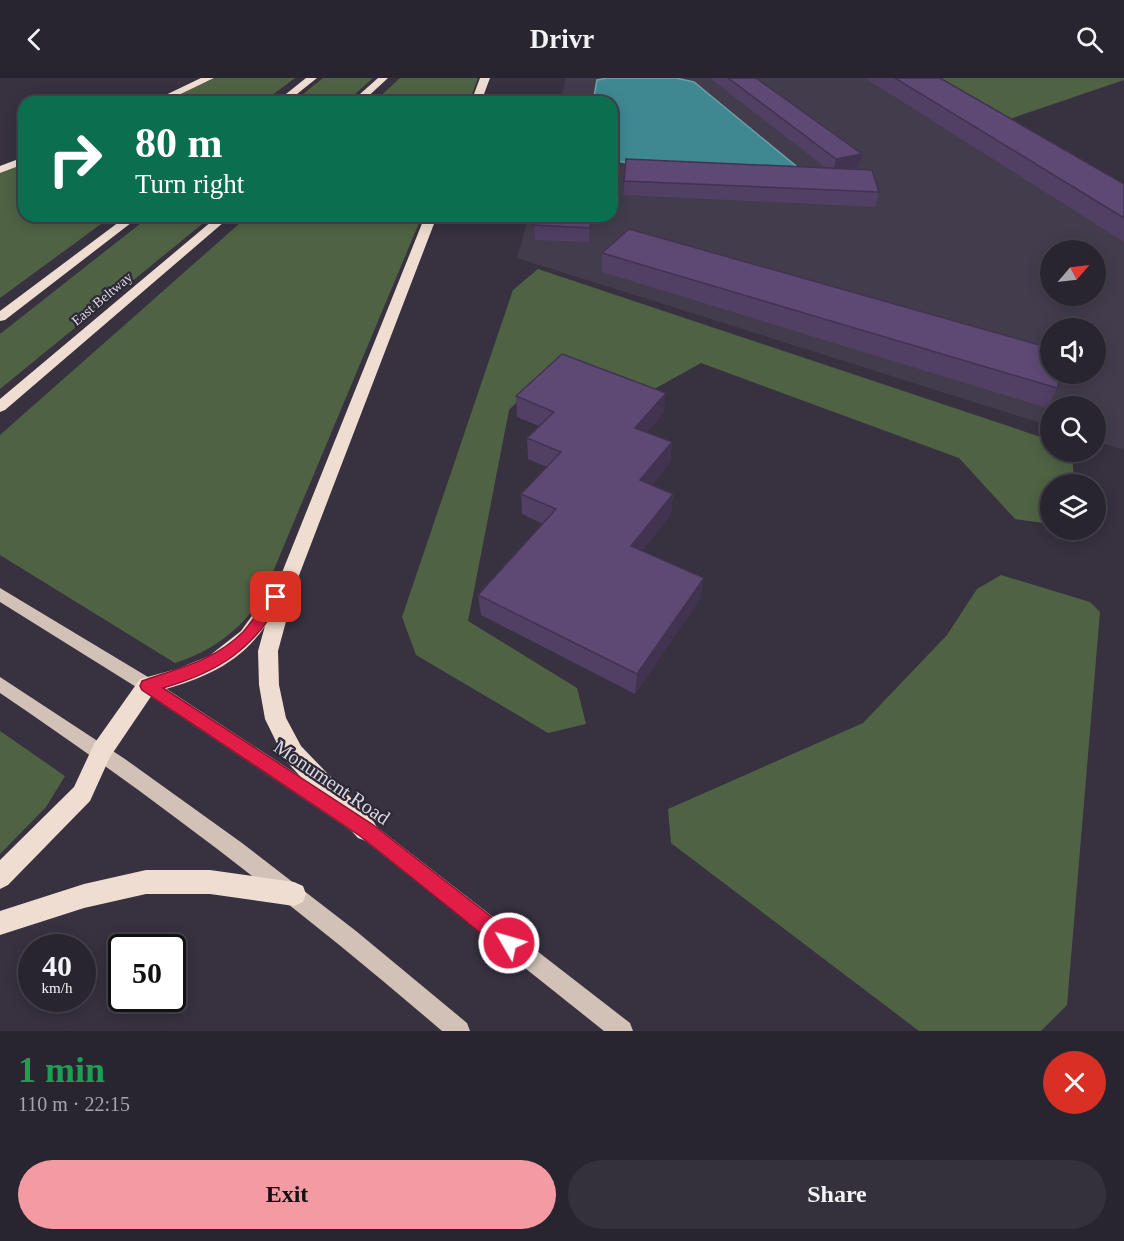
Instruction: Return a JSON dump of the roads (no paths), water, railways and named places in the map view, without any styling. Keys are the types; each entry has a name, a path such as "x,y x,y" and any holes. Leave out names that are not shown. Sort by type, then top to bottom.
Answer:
{"highway":[{"path":"169,96 209,78"},
{"path":"289,96 312,78"},
{"path":"363,96 383,78"},
{"path":"478,96 485,78"},
{"path":"0,170 18,162"},
{"path":"0,317 126,222"},
{"name":"East Beltway","path":"0,407 218,222"},
{"path":"366,830 293,753 276,719 269,685 268,651 289,578 429,222"},
{"path":"0,877 82,794 102,751 147,686 180,677 216,662 248,636 289,578"},
{"path":"0,924 84,896 146,882 210,882 294,894"}],"main road":[{"name":"Monument Road","path":"0,594 147,686 366,830 622,1031"},
{"path":"0,684 102,751 294,894 366,950 459,1031"}],"water":[{"path":"676,78 694,82 796,166 788,168 638,165 618,161 618,96 594,96 597,80"}]}
